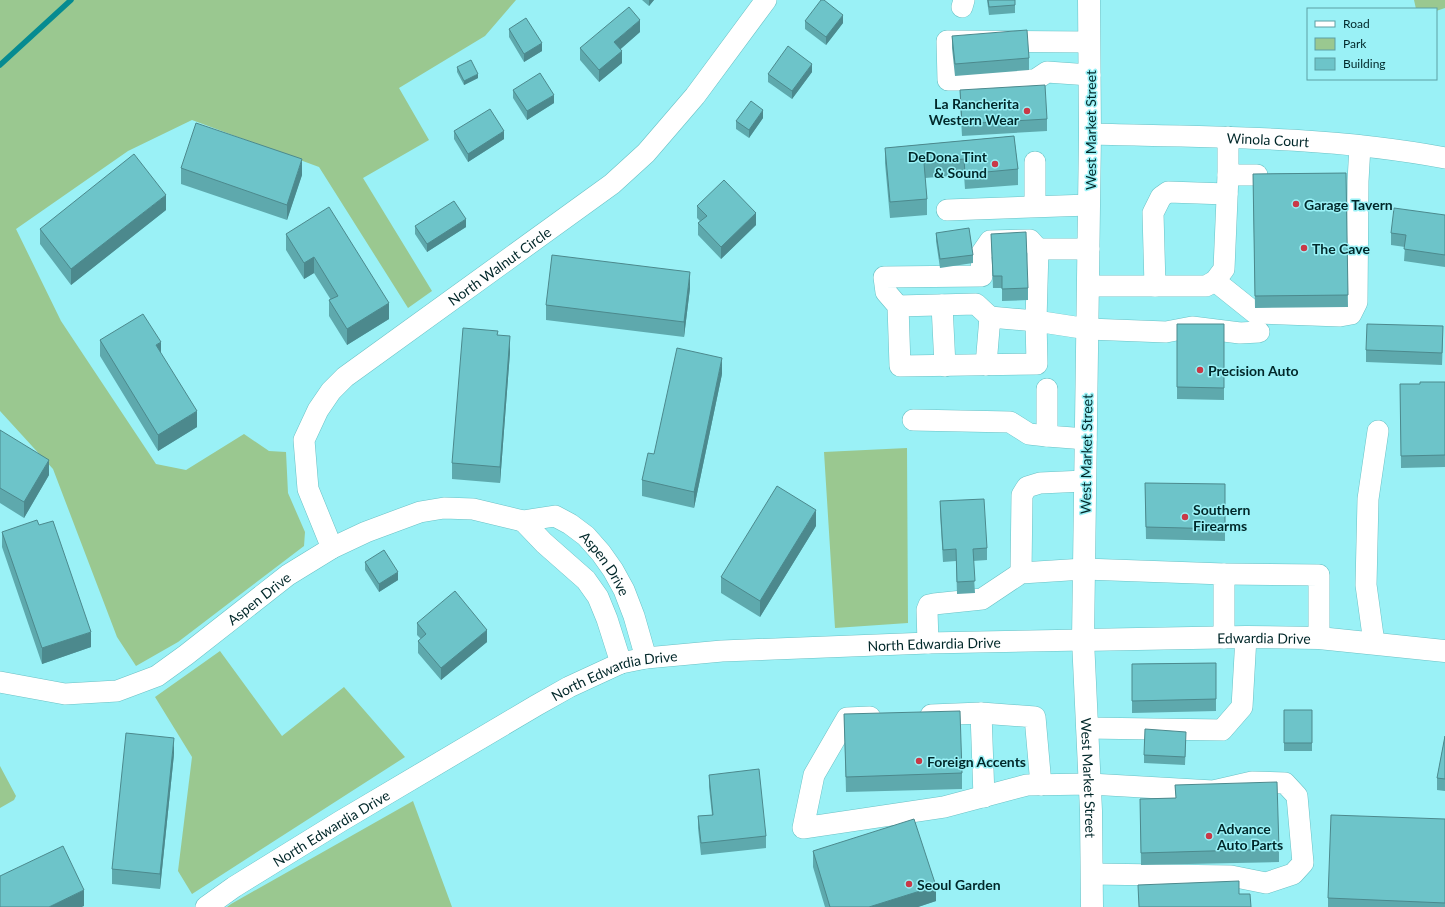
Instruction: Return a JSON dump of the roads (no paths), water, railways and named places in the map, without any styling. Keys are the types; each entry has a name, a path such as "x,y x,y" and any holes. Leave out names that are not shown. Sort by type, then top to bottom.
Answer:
{"main road":[{"name":"West Market Street","path":"1089,0 1090,204 1083,640 1090,784 1092,907"},
{"name":"Edwardia Drive","path":"1083,640 1246,637 1319,638 1445,652"}],"street":[{"name":"North Walnut Circle","path":"332,548 308,489 304,440 318,410 332,391 345,377 612,184 646,153 695,96 766,0"},
{"path":"1089,42 947,40 948,80 1035,80 1047,72 1090,75"},
{"name":"Winola Court","path":"1090,134 1281,139 1408,151 1445,158"},
{"path":"1088,286 1206,286 1215,281 1224,269 1228,137"},
{"path":"1215,281 1255,313 1340,316 1351,314 1357,302 1348,180 1360,146"},
{"path":"1035,162 1035,206"},
{"path":"1155,286 1154,213 1160,197 1168,192 1227,184 1257,174"},
{"path":"947,210 1090,204"},
{"path":"1030,240 1038,249 1036,321 1037,364 900,366 898,306 886,292 884,277 982,276 981,254 990,241 1030,240"},
{"path":"1038,249 1089,249"},
{"path":"898,306 976,304 990,317 1036,321 1088,330 1166,332 1192,327 1240,333 1259,332"},
{"path":"942,305 945,366"},
{"path":"986,365 990,317"},
{"path":"1047,389 1047,436"},
{"path":"913,420 1010,422 1029,434 1086,438"},
{"path":"1374,644 1366,585 1368,499 1378,431"},
{"path":"1021,573 1022,495 1027,487 1040,483 1085,481"},
{"name":"Aspen Drive","path":"0,682 65,694 117,692 157,676 288,575 332,548 366,532 420,512 444,508 474,509 523,522 555,516 570,524 586,536 613,570 624,590 634,616 646,658"},
{"name":"Aspen Drive","path":"523,522 544,543 586,580 598,597 608,619 621,663"},
{"path":"928,643 927,610 929,605 982,599 1021,573 1084,569 1224,574 1319,575 1319,638"},
{"path":"1224,574 1224,638"},
{"path":"1087,728 1222,730 1242,707 1246,637"},
{"name":"North Edwardia Drive","path":"206,907 234,887 341,820 569,687 621,663 646,658 722,650 928,643 1083,640"},
{"path":"910,716 981,713 1035,717 1041,785"},
{"path":"981,713 984,797"},
{"path":"886,716 846,718 814,775 803,828 944,807 1026,785 1090,784 1213,790 1252,782 1284,784 1297,796 1303,863 1293,874 1266,883 1231,876 1092,874"}],"waterway":[{"path":"0,65 71,0"}],"place":[{"name":"La Rancherita Western Wear","path":"1027,111"},
{"name":"DeDona Tint & Sound","path":"995,164"},
{"name":"Garage Tavern","path":"1296,204"},
{"name":"The Cave","path":"1304,248"},
{"name":"Precision Auto","path":"1200,370"},
{"name":"Southern Firearms","path":"1185,517"},
{"name":"Foreign Accents","path":"919,761"},
{"name":"Advance Auto Parts","path":"1209,836"},
{"name":"Seoul Garden","path":"909,884"}]}
